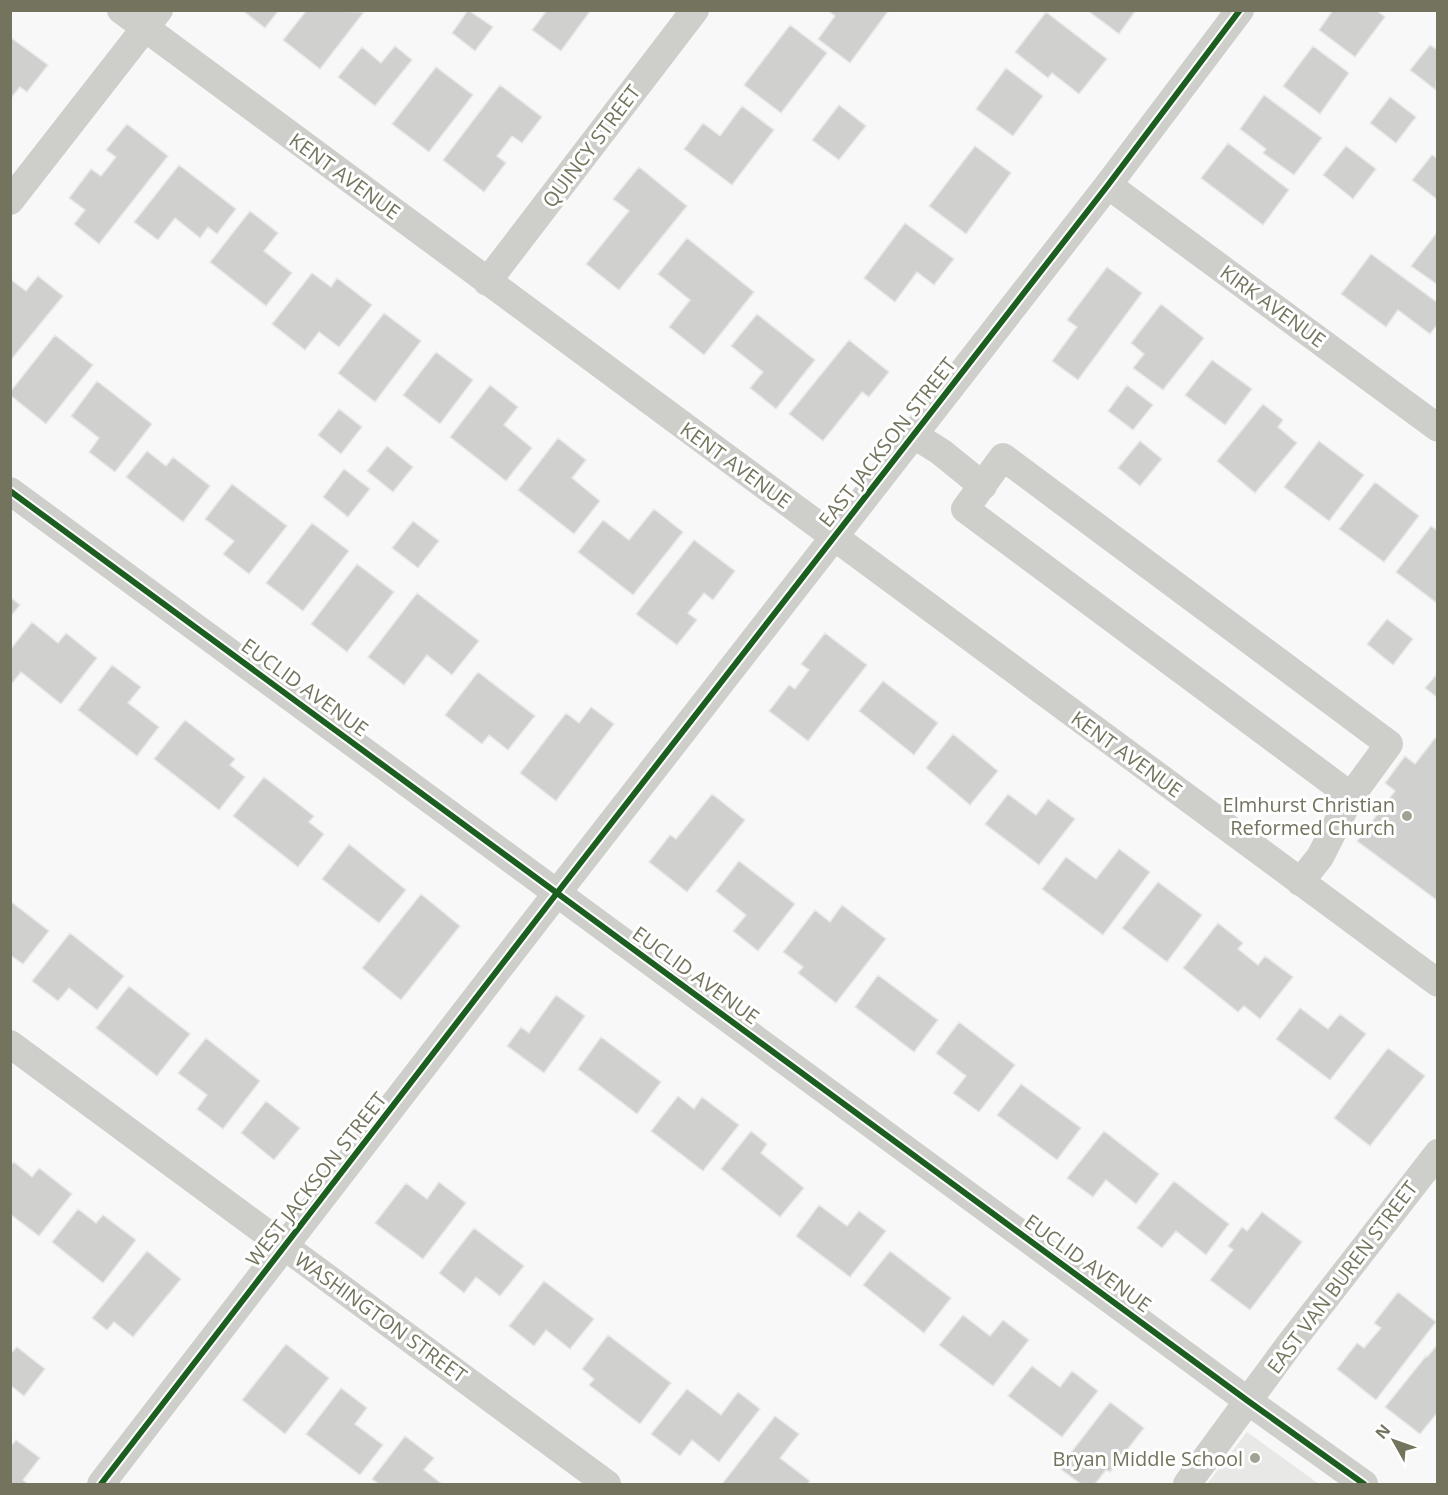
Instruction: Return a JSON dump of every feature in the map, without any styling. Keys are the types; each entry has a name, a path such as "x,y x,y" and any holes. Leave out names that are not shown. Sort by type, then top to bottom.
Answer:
{"street":[{"name":"KENT AVENUE","path":"121,10 152,20 488,282 1437,983"},
{"name":"QUINCY STREET","path":"488,282 695,10"},
{"name":"EAST JACKSON STREET","path":"557,893 914,435 1240,10"},
{"path":"10,201 152,20"},
{"name":"KIRK AVENUE","path":"1108,184 1437,428"},
{"path":"914,435 983,486"},
{"path":"1300,882 1320,857 1351,796 1389,744 1003,457 965,509 1351,796"},
{"name":"EUCLID AVENUE","path":"10,491 1364,1485"},
{"name":"WEST JACKSON STREET","path":"101,1485 557,893"},
{"name":"WASHINGTON STREET","path":"10,1044 607,1485"},
{"name":"EAST VAN BUREN STREET","path":"1187,1485 1288,1345 1437,1153"}],"shaded area":[{"name":"Bryan Middle School","path":"1247,1432 1319,1484 1207,1484"}],"building":[{"path":"242,10 279,10 265,28"},
{"path":"307,10 364,12 320,69 283,40"},
{"path":"468,10 493,27 475,51 452,33"},
{"path":"547,10 591,10 561,51 532,30"},
{"path":"827,10 889,10 850,63 818,39 835,16"},
{"path":"1087,10 1136,10 1119,34"},
{"path":"1333,10 1376,10 1385,17 1355,57 1319,30"},
{"path":"1046,12 1107,59 1079,94 1052,73 1048,78 1015,52"},
{"path":"790,25 827,53 781,113 744,85"},
{"path":"10,37 48,65 27,92 20,87 10,99"},
{"path":"1430,45 1438,50 1436,90 1410,70"},
{"path":"395,46 412,60 375,106 338,77 362,47 381,63"},
{"path":"1313,46 1349,73 1320,114 1283,86"},
{"path":"436,67 473,95 429,152 392,124"},
{"path":"1006,68 1043,96 1013,136 976,109"},
{"path":"500,85 542,117 522,143 512,136 497,156 506,163 484,192 443,160"},
{"path":"1264,95 1322,138 1294,175 1263,153 1266,149 1240,129"},
{"path":"1390,97 1416,117 1396,143 1370,123"},
{"path":"839,105 866,126 839,160 812,140"},
{"path":"742,106 774,130 732,185 684,149 703,123 720,136"},
{"path":"127,124 168,156 99,244 74,224 85,210 69,198 91,169 101,176 116,157 106,150"},
{"path":"1228,143 1289,190 1263,225 1201,178"},
{"path":"975,146 1011,173 966,234 929,206"},
{"path":"1346,146 1376,169 1353,199 1323,175"},
{"path":"1432,155 1438,159 1438,200 1412,180"},
{"path":"179,165 236,209 217,234 208,227 200,238 175,218 158,240 134,222"},
{"path":"639,167 687,206 619,290 586,264 629,211 613,199"},
{"path":"250,211 278,233 264,251 292,273 266,306 210,262"},
{"path":"905,223 954,259 934,285 917,272 895,302 864,278"},
{"path":"1438,231 1438,285 1411,266"},
{"path":"687,238 754,292 704,355 669,327 690,300 658,274"},
{"path":"1371,254 1438,303 1438,324 1430,334 1398,310 1386,327 1341,294"},
{"path":"1107,267 1142,293 1078,380 1052,361 1077,327 1067,320"},
{"path":"312,273 331,287 337,278 372,305 339,347 319,332 305,350 272,324"},
{"path":"38,276 63,296 10,361 10,279 26,291"},
{"path":"1161,304 1204,338 1163,390 1133,368 1144,354 1131,343"},
{"path":"384,313 421,341 375,402 338,373"},
{"path":"757,314 815,360 776,409 750,388 763,372 731,346"},
{"path":"55,335 93,365 46,424 10,395 10,392"},
{"path":"849,340 889,372 869,397 862,392 823,441 789,414"},
{"path":"436,352 473,380 440,424 403,395"},
{"path":"1212,360 1252,389 1225,425 1185,395"},
{"path":"97,381 152,424 115,472 89,452 99,438 71,416"},
{"path":"490,385 518,407 504,425 532,448 506,481 450,437"},
{"path":"1127,385 1153,405 1133,430 1108,411"},
{"path":"1263,404 1283,420 1278,427 1297,443 1255,493 1217,461"},
{"path":"339,409 362,427 341,454 318,435"},
{"path":"558,438 586,460 572,478 600,501 574,534 518,490"},
{"path":"1140,441 1162,459 1140,486 1118,468"},
{"path":"1319,441 1364,475 1329,521 1284,487"},
{"path":"387,446 413,467 393,492 367,471"},
{"path":"147,451 166,466 173,457 210,486 183,522 126,477"},
{"path":"344,469 370,489 348,517 323,497"},
{"path":"1375,482 1419,516 1384,562 1339,529"},
{"path":"232,484 287,526 249,574 223,554 234,541 205,519"},
{"path":"654,509 683,532 633,595 578,552 603,520 629,540"},
{"path":"413,521 439,541 418,568 392,548"},
{"path":"312,523 349,551 303,611 266,583"},
{"path":"1431,526 1438,531 1438,604 1396,572"},
{"path":"694,540 735,571 713,600 704,593 688,613 697,620 677,645 636,614"},
{"path":"357,564 394,592 347,652 311,624"},
{"path":"417,593 479,641 452,675 427,655 404,685 368,657"},
{"path":"10,597 20,605 10,617"},
{"path":"1387,619 1413,639 1393,665 1367,644"},
{"path":"32,622 58,643 66,633 97,658 61,704 21,672 10,686 10,650"},
{"path":"825,633 867,665 808,741 769,711 789,685 795,689 809,670 801,664"},
{"path":"112,665 141,687 128,703 159,727 137,756 78,710"},
{"path":"478,672 535,716 508,750 489,735 482,744 445,715"},
{"path":"1438,673 1438,698 1425,688"},
{"path":"883,681 938,723 914,755 859,711"},
{"path":"591,707 614,724 556,801 520,773 566,713 579,723"},
{"path":"185,720 235,759 230,765 245,777 219,810 154,759"},
{"path":"953,734 998,771 970,805 926,768"},
{"name":"Elmhurst Christian Reformed Church","path":"1435,738 1438,740 1438,901 1357,841 1395,791 1385,783 1405,756 1415,764"},
{"path":"264,777 314,816 309,822 324,834 298,867 233,816"},
{"path":"712,794 745,820 687,892 649,862 670,835 676,839"},
{"path":"1008,794 1036,815 1048,799 1075,819 1039,865 985,824"},
{"path":"349,844 406,890 379,923 322,879"},
{"path":"1119,849 1150,872 1103,935 1042,889 1066,857 1096,879"},
{"path":"739,861 795,904 758,951 733,931 746,915 716,891"},
{"path":"1158,882 1202,915 1167,962 1122,928"},
{"path":"421,894 460,926 401,1000 362,968"},
{"path":"10,901 49,931 23,964 10,955"},
{"path":"842,905 886,939 836,1003 798,973 803,967 783,952 815,910 830,922"},
{"path":"1218,923 1243,943 1238,949 1258,965 1265,956 1293,977 1260,1019 1244,1006 1238,1012 1183,968"},
{"path":"70,933 124,976 97,1010 69,988 58,1001 32,981"},
{"path":"878,975 938,1020 914,1052 855,1007"},
{"path":"129,986 190,1034 157,1076 96,1028"},
{"path":"556,995 585,1016 544,1073 507,1046 521,1027 529,1033"},
{"path":"1300,1008 1328,1029 1340,1014 1366,1034 1330,1080 1276,1039"},
{"path":"959,1022 1015,1065 979,1112 953,1093 966,1076 936,1053"},
{"path":"601,1037 661,1082 637,1114 578,1069"},
{"path":"206,1038 260,1081 223,1129 197,1109 207,1095 178,1073"},
{"path":"1388,1048 1425,1076 1370,1146 1334,1118"},
{"path":"1021,1084 1081,1128 1057,1160 997,1115"},
{"path":"678,1096 694,1109 702,1097 739,1125 703,1171 651,1131"},
{"path":"266,1101 300,1128 274,1160 241,1133"},
{"path":"751,1131 767,1144 761,1153 804,1188 780,1217 721,1169"},
{"path":"1104,1131 1159,1174 1136,1204 1106,1180 1093,1197 1067,1178"},
{"path":"14,1162 32,1177 39,1168 72,1194 39,1236 10,1214 10,1166"},
{"path":"1174,1181 1229,1224 1206,1255 1176,1231 1162,1248 1137,1228"},
{"path":"439,1182 466,1203 423,1259 375,1223 406,1183 427,1199"},
{"path":"819,1205 847,1226 859,1211 886,1231 850,1277 796,1236"},
{"path":"78,1209 96,1223 103,1215 136,1240 103,1283 52,1242"},
{"path":"1262,1212 1302,1242 1250,1310 1210,1280 1233,1250 1228,1246 1242,1227 1247,1231"},
{"path":"474,1228 524,1266 500,1296 476,1277 464,1293 439,1273"},
{"path":"147,1251 181,1279 133,1337 114,1322 107,1330 92,1318"},
{"path":"890,1251 951,1298 924,1333 863,1285"},
{"path":"544,1281 594,1319 570,1349 546,1330 534,1346 509,1326"},
{"path":"1398,1292 1436,1322 1376,1400 1337,1369 1357,1343 1364,1348 1381,1328 1374,1323"},
{"path":"963,1315 990,1336 1003,1320 1029,1340 993,1386 939,1345"},
{"path":"608,1335 671,1383 640,1424 589,1385 594,1379 582,1369"},
{"path":"286,1344 329,1378 285,1434 242,1400"},
{"path":"1438,1344 1438,1412 1420,1434 1385,1407"},
{"path":"17,1347 45,1369 24,1396 10,1385 10,1354"},
{"path":"1032,1366 1060,1387 1072,1371 1098,1391 1062,1437 1008,1396"},
{"path":"341,1388 367,1408 355,1424 383,1445 360,1475 306,1434"},
{"path":"687,1389 721,1415 738,1392 760,1409 719,1462 692,1440 680,1456 651,1434"},
{"path":"1110,1402 1144,1428 1110,1472 1106,1470 1095,1484 1081,1484 1059,1468"},
{"path":"775,1416 799,1434 780,1458 810,1481 807,1484 722,1484"},
{"path":"405,1436 434,1458 424,1470 442,1484 379,1484 372,1479"},
{"path":"16,1440 40,1458 23,1480 26,1484 10,1484 10,1447"}],"cycle path":[{"path":"101,1484 1108,185 1240,10"},
{"path":"10,491 1364,1484"}],"place":[{"name":"Elmhurst Christian Reformed Church","path":"1407,816"},
{"name":"Bryan Middle School","path":"1255,1458"}]}
